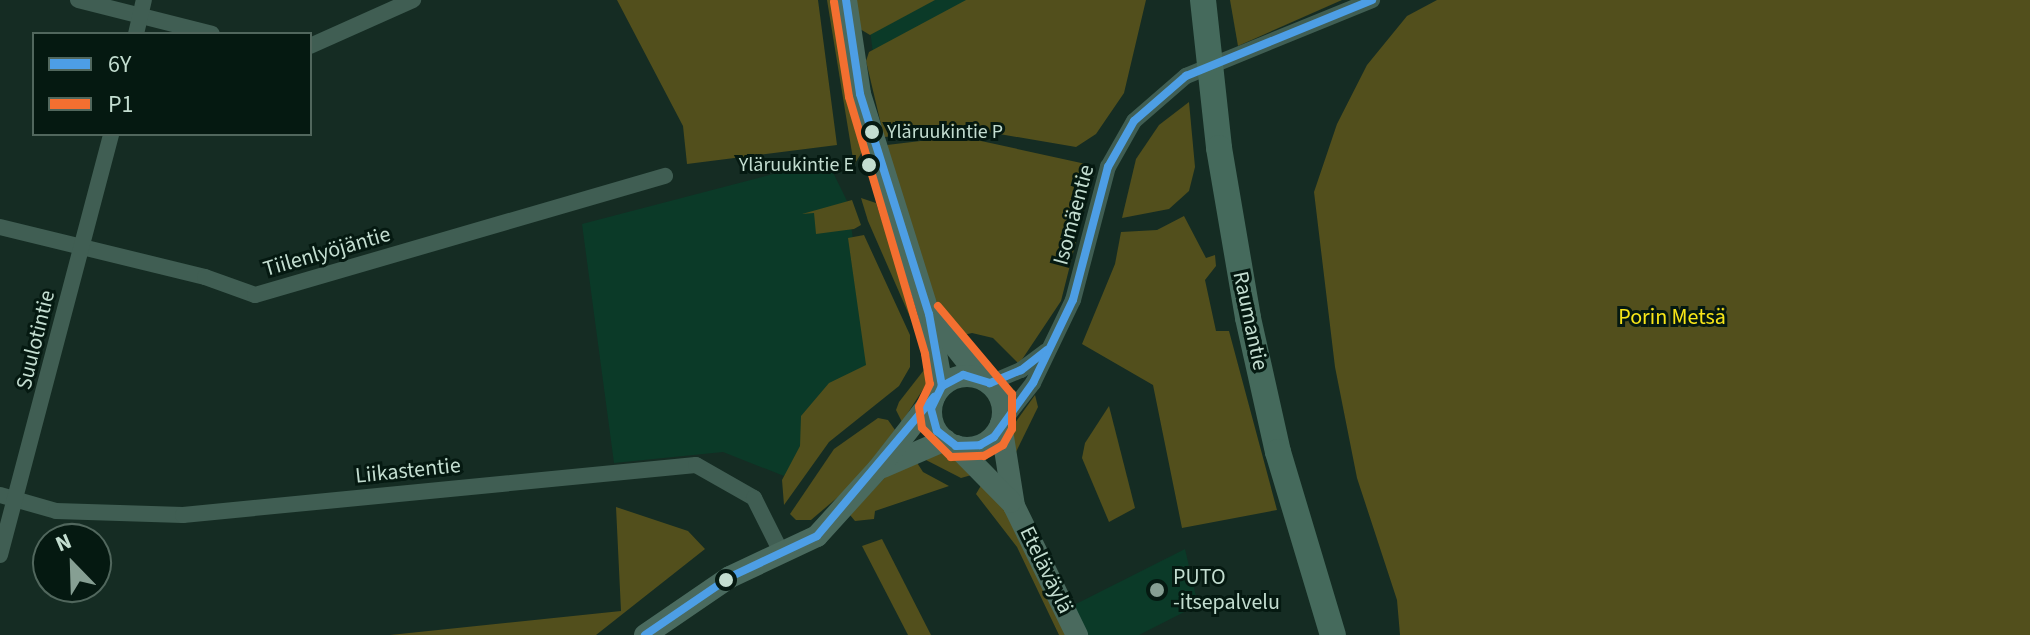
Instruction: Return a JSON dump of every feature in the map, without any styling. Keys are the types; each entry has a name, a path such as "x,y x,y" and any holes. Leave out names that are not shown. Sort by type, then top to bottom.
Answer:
{"highway":[{"name":"Raumantie","path":"1203,0 1219,148 1248,318 1278,452 1333,635"}],"main road":[{"path":"846,0 860,94 929,314 938,391 934,425 951,443"},
{"path":"878,469 951,443 980,445 994,437 1001,424 1001,398 929,314"},
{"path":"645,635 730,577 817,536 878,469 938,391 963,375 985,380"},
{"name":"Eteläväylä","path":"1001,424 1014,506 1077,635"},
{"name":"Eteläväylä","path":"951,443 1014,506"}],"street":[{"path":"78,0 142,8 207,32"},
{"path":"312,45 413,0"},
{"name":"Isomäentie","path":"1001,424 1033,383 1078,285 1108,167 1134,121 1186,76 1372,0"},
{"path":"136,32 142,8"},
{"name":"Suulotintie","path":"0,555 17,504 110,136"},
{"name":"Tiilenlyöjäntie","path":"0,227 205,277 255,295 665,176"},
{"name":"Isomäentie","path":"985,380 1021,370 1047,350"},
{"name":"Liikastentie","path":"0,495 17,504 56,511 183,515 696,465 754,498 781,552"}],"shaded area":[{"path":"866,0 974,0 873,53"},
{"path":"827,160 848,203 870,364 784,476 723,452 614,463 582,224"},
{"path":"1185,549 1198,605 1139,635 1088,635 1074,605"}],"green space":[{"path":"617,0 818,0 837,145 687,164 683,126"},
{"path":"827,0 835,0 862,152 854,165"},
{"path":"856,0 935,0 870,35 860,29"},
{"path":"966,0 1146,0 1124,93 1096,134 1076,147 976,130 884,137 866,61 869,52"},
{"path":"1230,0 1342,0 1238,46"},
{"name":"Porin Metsä","path":"1437,0 2030,0 2030,635 1400,635 1397,600 1357,478 1335,367 1314,192 1337,124 1367,65 1407,16"},
{"path":"1189,102 1195,167 1189,191 1169,209 1122,218 1136,159 1159,125"},
{"path":"937,139 972,139 1095,166 1061,301 1019,364 993,338 972,333 955,337 927,284 887,145"},
{"path":"861,198 876,203 924,349 868,221"},
{"path":"852,200 861,225 854,229 816,234 814,213 802,214"},
{"path":"1184,216 1206,258 1215,255 1216,266 1205,280 1216,331 1229,331 1277,510 1182,528 1153,385 1082,344 1115,264 1121,232 1157,230"},
{"path":"864,235 910,335 910,367 899,386 829,442 784,505 782,480 800,446 801,416 829,383 866,365 848,238"},
{"path":"931,361 929,380 902,422 896,410 899,402"},
{"path":"1035,395 1038,407 1015,454 1010,430"},
{"path":"1109,406 1135,508 1109,522 1082,458 1085,443"},
{"path":"878,418 888,420 895,430 852,485 811,520 796,520 790,514 834,449"},
{"path":"937,452 952,456 975,474 961,478 926,460"},
{"path":"914,458 923,472 949,486 875,511 874,519 855,521 850,515 889,473"},
{"path":"983,482 1004,507 1067,635 1059,635 1017,547 976,494"},
{"path":"616,507 688,531 705,549 596,635 390,635 621,611"},
{"path":"882,539 931,635 908,635 862,546"}],"transit line":[{"name":"6Y","path":"846,0 860,94 929,314 942,386"},
{"name":"6Y","path":"1047,350 1021,370 990,383 963,375 942,386 931,409 937,431 956,446 980,445 994,437 1033,383 1073,300 1108,167 1134,121 1186,76 1372,0"},
{"name":"P1","path":"834,2 849,97 925,354 930,384 919,407 922,428 951,457 984,456 1003,445 1012,429 1012,394 938,306"},
{"name":"6Y","path":"645,635 730,577 817,536 934,397"}],"place":[{"name":"Yläruukintie P","path":"872,132"},
{"name":"Yläruukintie E","path":"869,165"},
{"name":"PUTO -itsepalvelu","path":"1157,590"}]}
